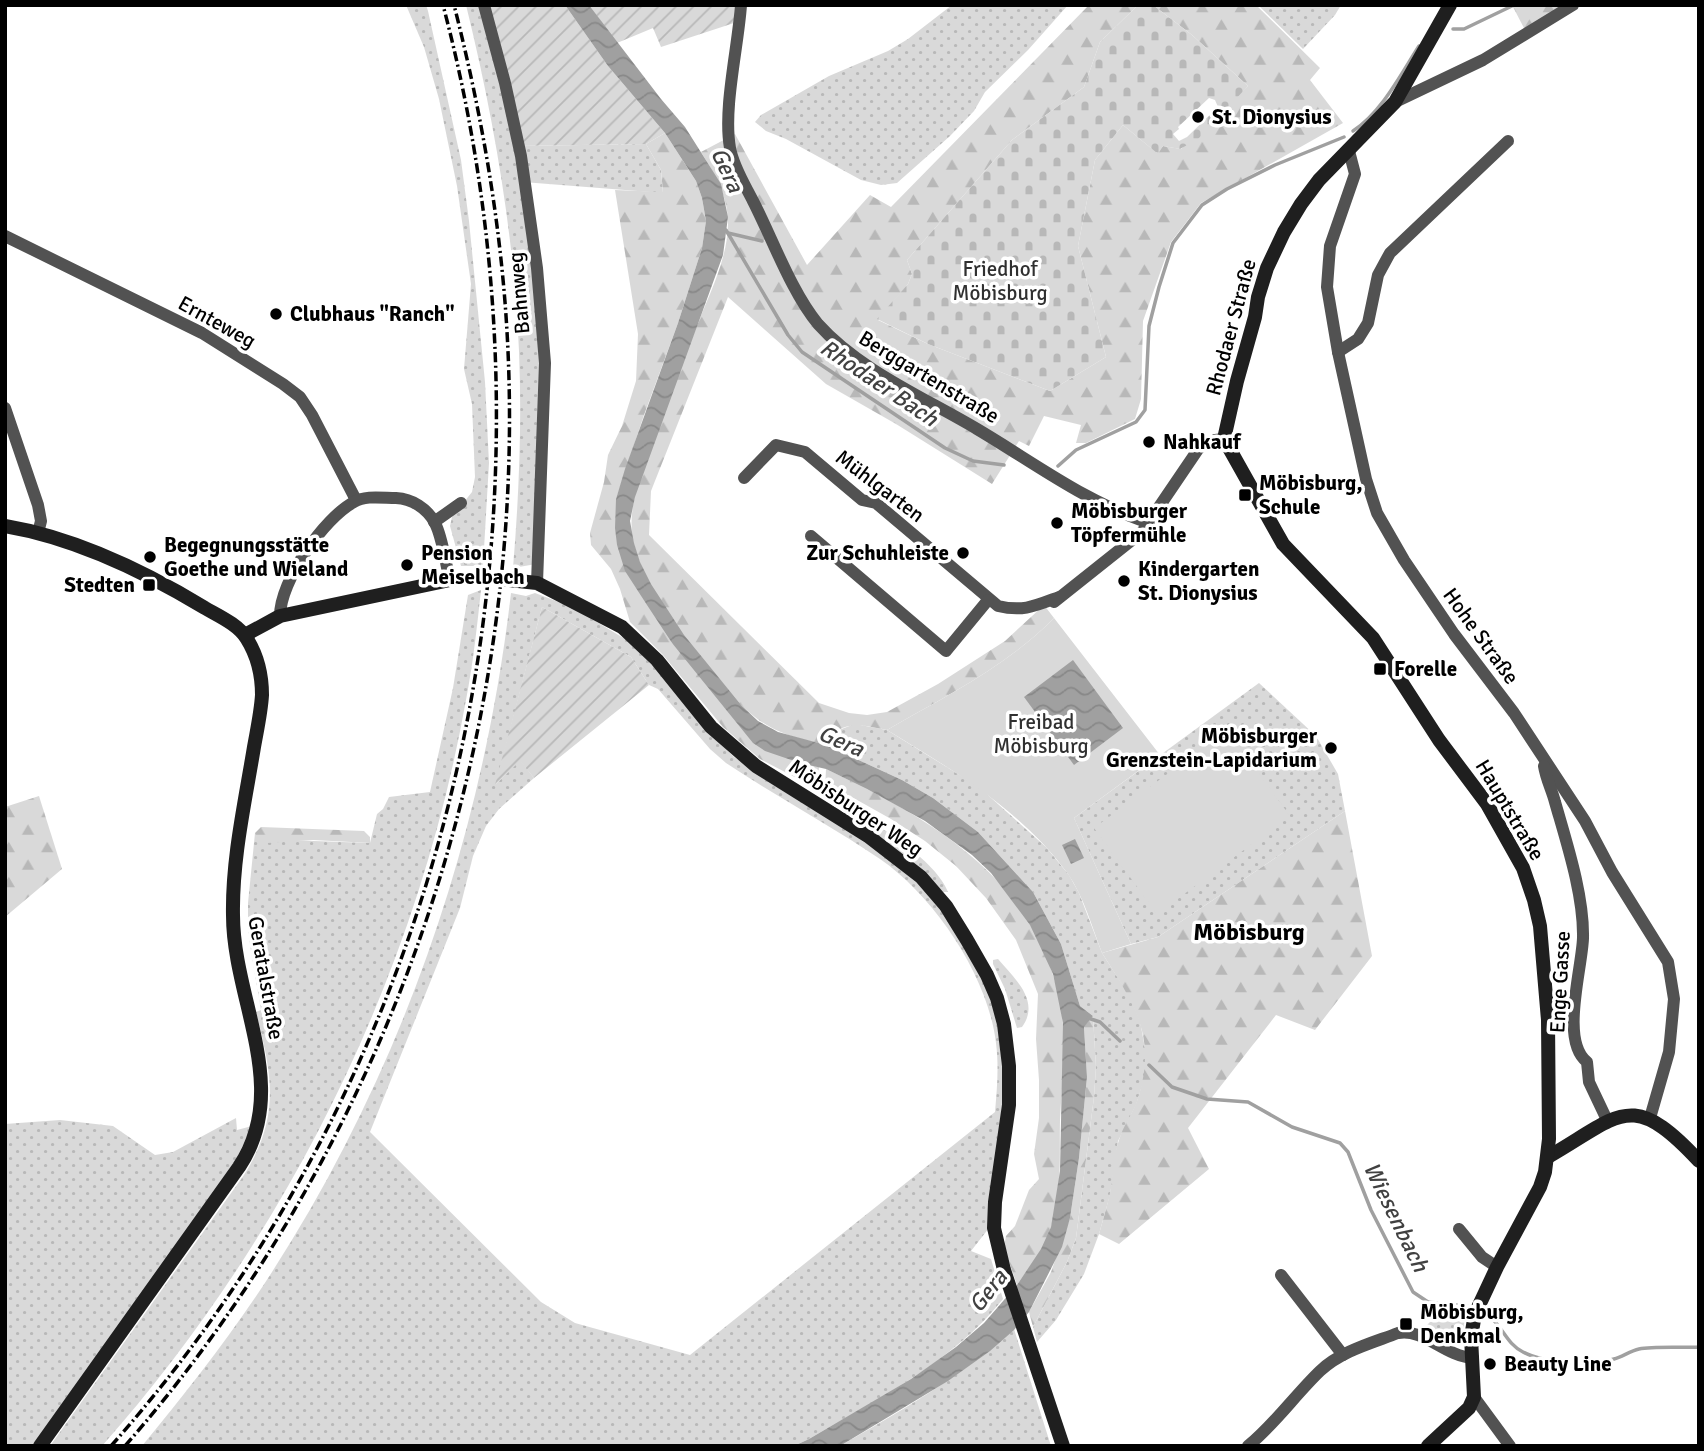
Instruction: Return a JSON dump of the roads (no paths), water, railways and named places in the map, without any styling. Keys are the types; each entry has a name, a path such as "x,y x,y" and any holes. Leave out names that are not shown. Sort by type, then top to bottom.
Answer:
{"street":[{"name":"Bahnweg","path":"484,5 521,156 537,268 545,363 537,583"},
{"name":"Berggartenstraße","path":"741,5 729,119 730,152 806,307 847,351 901,385 1060,478 1087,497 1150,523"},
{"name":"Rhodaer Straße","path":"1395,102 1483,60 1573,5"},
{"name":"Rhodaer Straße","path":"1224,439 1266,268 1301,204 1319,180 1395,102 1449,8"},
{"path":"1338,352 1358,339 1368,323 1378,275 1390,253 1508,141"},
{"name":"Hohe Straße","path":"1349,150 1355,174 1331,246 1327,287 1338,352 1366,479 1377,513 1404,560 1454,634 1514,713 1585,821 1612,872 1668,962 1674,999 1669,1052 1650,1118"},
{"name":"Ernteweg","path":"5,236 202,333 283,384 300,397 312,415 356,500"},
{"path":"5,408 38,505 41,521 38,533"},
{"name":"Mühlgarten","path":"744,478 776,445 805,452 862,500 876,503 988,600 1014,610 1055,601 1079,585 1135,539 1150,523 1199,448 1215,440 1224,439"},
{"name":"Hauptstraße","path":"1224,439 1283,544 1373,639 1439,740 1487,804 1523,868 1540,926 1548,1020 1548,1157 1540,1187 1477,1308 1471,1337 1474,1397"},
{"path":"280,616 280,606 297,566 339,512 356,500 376,497 414,502 435,522 450,580"},
{"path":"435,522 461,503"},
{"path":"5,526 38,533 100,554 216,614 245,635"},
{"path":"811,536 946,651 988,600"},
{"name":"Möbisburger Weg","path":"245,635 280,616 450,580 482,578 537,583 622,627 657,660 711,727 756,766 885,848 921,877 946,906 987,975 997,999 1008,1047 1009,1105 995,1202 994,1228 1004,1270 1063,1446"},
{"name":"Geratalstraße","path":"40,1446 239,1167 258,1128 262,1107 262,1083 234,946 233,916 238,854 262,694 255,654 245,635"},
{"name":"Enge Gasse","path":"1544,759 1544,769 1562,828 1582,917 1583,941 1575,994 1575,1041 1579,1057 1587,1062 1590,1082 1607,1120"},
{"path":"1548,1157 1607,1120 1630,1115 1650,1118 1674,1134 1699,1161"},
{"path":"1459,1229 1482,1257 1497,1267"},
{"path":"1281,1275 1343,1355"},
{"path":"1248,1446 1290,1406 1321,1370 1343,1355 1406,1331 1416,1333 1457,1356 1473,1358"},
{"path":"1428,1446 1469,1408 1474,1397 1510,1446"}],"water":[{"path":"565,5 589,5 685,127 721,184 728,217 723,255 635,497 630,521 634,543 651,584 684,635 742,706 758,721 778,732 826,745 902,780 933,798 978,832 1033,892 1061,944 1080,1006 1093,1016 1084,1027 1087,1077 1070,1218 1062,1247 1029,1312 1014,1330 990,1351 948,1381 840,1446 794,1446 911,1379 956,1347 984,1323 1017,1285 1041,1249 1051,1227 1060,1171 1063,1023 1053,974 1030,925 991,873 972,855 925,821 867,789 826,769 765,751 753,743 672,643 625,571 617,545 616,499 678,323 702,248 706,221 696,181 665,133 608,66"},
{"path":"1073,660 1123,728 1074,765 1024,697"},
{"path":"1075,839 1084,858 1071,864 1062,845"}],"waterway":[{"name":"Rhodaer Bach","path":"1453,29 1464,29 1514,5"},
{"name":"Rhodaer Bach","path":"1353,131 1382,103 1419,46"},
{"name":"Rhodaer Bach","path":"1058,466 1076,450 1136,422 1145,410 1149,326 1159,287 1173,243 1202,205 1275,165 1344,137"},
{"name":"Rhodaer Bach","path":"726,230 788,335 802,352 945,448 973,461 1004,465"},
{"path":"728,233 762,241"},
{"name":"Wiesenbach","path":"1088,1018 1100,1022 1120,1041"},
{"name":"Wiesenbach","path":"1149,1065 1172,1087 1207,1099 1248,1102 1292,1127 1340,1143 1348,1152 1371,1210 1413,1292 1428,1302 1474,1309"},
{"name":"Wiesenbach","path":"1481,1312 1488,1315 1511,1343 1523,1352 1555,1361 1605,1361 1645,1348 1699,1347"}],"railway":[{"path":"111,1446 231,1292 328,1126 404,951 457,768 488,579 496,388 481,196 443,5"},
{"path":"125,1446 221,1324 304,1194 373,1056 429,912 471,763 497,611 509,457 505,302 497,227 479,116 454,5"}],"place":[{"name":"St. Dionysius","path":"1198,117"},
{"name":"Clubhaus \"Ranch\"","path":"276,314"},
{"name":"Nahkauf","path":"1149,442"},
{"name":"Möbisburg, Schule","path":"1245,495"},
{"name":"Möbisburger Töpfermühle","path":"1057,523"},
{"name":"Zur Schuhleiste","path":"963,553"},
{"name":"Begegnungsstätte Goethe und Wieland","path":"150,557"},
{"name":"Pension Meiselbach","path":"407,565"},
{"name":"Kindergarten St. Dionysius","path":"1124,581"},
{"name":"Stedten","path":"149,585"},
{"name":"Forelle","path":"1380,669"},
{"name":"Möbisburger Grenzstein-Lapidarium","path":"1331,748"},
{"name":"Möbisburg, Denkmal","path":"1406,1324"},
{"name":"Beauty Line","path":"1490,1364"}],"district":[{"name":"Möbisburg","path":"1249,932"}],"water label":[{"name":"Gera","path":"727,170"},
{"name":"Gera","path":"841,741"},
{"name":"Gera","path":"988,1291"}],"park label":[{"name":"Friedhof Möbisburg","path":"1000,281"},
{"name":"Freibad Möbisburg","path":"1041,734"}]}
